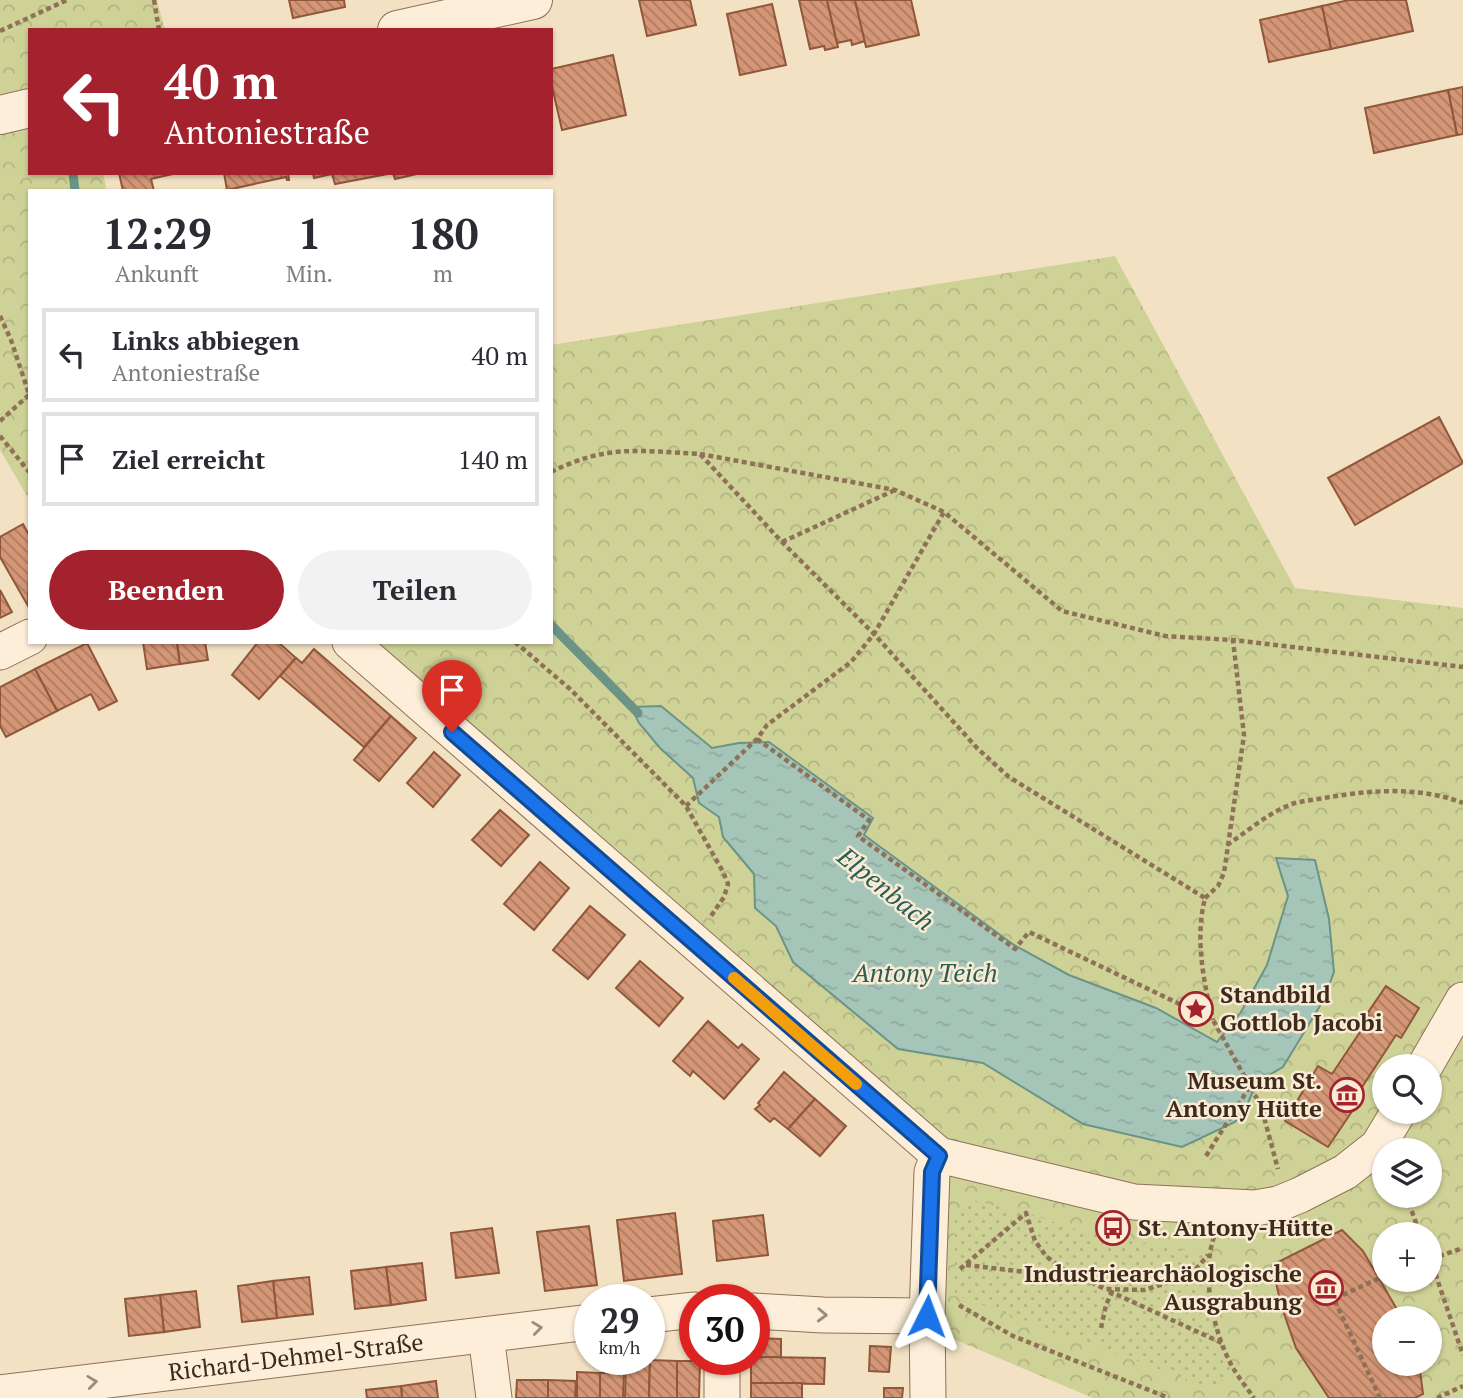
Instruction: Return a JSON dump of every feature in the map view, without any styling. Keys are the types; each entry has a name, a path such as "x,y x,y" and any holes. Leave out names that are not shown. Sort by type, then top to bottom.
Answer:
{"street":[{"path":"406,28 533,0"},
{"path":"0,115 28,108"},
{"path":"0,652 28,638"},
{"path":"352,644 939,1156 1134,1202 1255,1208 1288,1199 1345,1172 1378,1146 1391,1124"},
{"path":"1432,1054 1463,1000"},
{"path":"928,1398 932,1172 939,1156"},
{"path":"770,1312 823,1315 928,1293"},
{"name":"Richard-Dehmel-Straße","path":"0,1393 574,1324"},
{"path":"486,1335 494,1398"},
{"path":"722,1375 722,1398"}],"path":[{"path":"0,31 67,0"},
{"path":"154,0 159,28"},
{"path":"0,316 28,389"},
{"path":"0,421 28,397"},
{"path":"0,436 28,471"},
{"path":"553,471 596,453 622,450 699,454 895,490 944,512 1062,611 1165,636 1233,640 1463,667"},
{"path":"699,454 874,634 978,749 1009,777 1205,898"},
{"path":"782,542 895,490"},
{"path":"686,806 757,739 767,725 851,662 874,634 944,512"},
{"path":"1233,640 1244,735 1224,873 1218,886 1205,898 1202,913 1204,983 1213,1020 1261,1106 1288,1199"},
{"path":"517,644 570,689 686,806 728,884 724,897 692,942"},
{"path":"757,739 869,820 858,836 1015,949 1029,932 1213,1020"},
{"path":"1227,845 1294,803 1372,792 1421,792 1463,803"},
{"path":"1206,1156 1250,1086"},
{"path":"1105,1289 1144,1290 1176,1280 1196,1269 1208,1255 1225,1207"},
{"path":"928,1293 1026,1213 1035,1241 1046,1256 1061,1268 1222,1343"},
{"path":"1442,1255 1463,1248"},
{"path":"1208,1255 1215,1325 1232,1367 1254,1398"},
{"path":"965,1265 1081,1279"},
{"path":"1372,1282 1334,1299 1380,1398"},
{"path":"1101,1328 1112,1292"},
{"path":"1441,1292 1463,1355"},
{"path":"928,1293 968,1309 1013,1336 1169,1398"},
{"path":"1437,1398 1463,1386"}],"green space":[{"path":"0,0 157,0 164,28 28,28 28,103 0,110"},
{"path":"28,114 28,175 103,175 107,189 28,189 28,498 0,450 0,121"},
{"path":"1115,256 1295,588 1463,608 1463,1398 1093,1398 937,1332 943,1144 363,644 553,644 553,345"},
{"path":"968,1199 1026,1213 1078,1230 1208,1255 1215,1325 1232,1367 1214,1389 955,1295 955,1212"}],"water":[{"name":"Antony Teich","path":"661,706 712,748 739,743 769,742 873,818 864,835 1014,945 1069,975 1156,1008 1217,1042 1241,1012 1267,965 1288,896 1276,858 1315,860 1329,919 1334,972 1323,1001 1283,1067 1257,1082 1244,1112 1235,1122 1182,1147 1083,1124 983,1063 898,1049 793,962 776,926 755,908 754,874 723,837 719,817 699,803 693,778 660,748 639,723 631,707"}],"building":[{"path":"289,0 344,0 345,7 293,18"},
{"path":"639,0 690,0 696,25 647,36"},
{"path":"799,0 827,0 838,47 810,49"},
{"path":"827,0 855,0 865,41 852,45 851,40 837,43"},
{"path":"855,0 911,0 919,35 866,47"},
{"path":"1349,0 1406,0 1413,31 1331,49 1322,6"},
{"path":"772,4 786,65 740,75 727,14"},
{"path":"1322,6 1331,49 1269,62 1260,20"},
{"path":"613,55 626,115 562,130 553,91 553,69"},
{"path":"1463,87 1463,134 1457,135 1448,90"},
{"path":"1448,90 1457,135 1374,153 1365,108"},
{"path":"119,175 168,175 151,179 154,189 123,189"},
{"path":"224,175 288,175 289,180 286,177 227,189"},
{"path":"332,175 382,175 335,184"},
{"path":"394,175 412,175 395,179"},
{"path":"1439,417 1463,463 1355,525 1328,478"},
{"path":"23,524 28,533 28,606 0,557 0,537"},
{"path":"0,590 12,612 0,618"},
{"path":"88,644 117,701 99,710 91,694 57,711 35,669"},
{"path":"143,644 177,644 180,664 147,669"},
{"path":"177,644 205,644 208,660 180,664"},
{"path":"256,644 280,644 296,658 259,699 232,675"},
{"path":"314,649 391,716 364,747 280,676 296,658 302,663"},
{"path":"35,669 57,711 6,737 0,726 0,687"},
{"path":"391,716 416,738 379,781 354,760"},
{"path":"434,752 460,775 433,807 407,783"},
{"path":"500,810 529,835 501,866 472,840"},
{"path":"540,862 569,888 534,930 504,904"},
{"path":"590,906 625,935 588,979 553,950"},
{"path":"640,961 683,998 659,1026 616,988"},
{"path":"1386,986 1419,1008 1401,1038 1396,1035 1384,1054 1372,1054 1372,1072 1353,1101 1357,1104 1328,1147 1285,1121 1318,1066 1332,1074 1370,1017 1367,1014"},
{"path":"708,1021 738,1048 742,1044 759,1059 724,1099 693,1071 690,1076 673,1061"},
{"path":"784,1072 815,1099 788,1129 774,1118 770,1122 755,1109"},
{"path":"815,1099 846,1126 820,1156 788,1129"},
{"path":"675,1213 682,1274 624,1281 617,1220"},
{"path":"763,1215 768,1255 717,1261 713,1221"},
{"path":"589,1226 597,1284 574,1284 574,1288 545,1291 537,1232"},
{"path":"492,1228 499,1273 456,1278 451,1233"},
{"path":"1342,1230 1363,1251 1372,1266 1372,1292 1387,1292 1395,1306 1372,1306 1372,1376 1421,1376 1423,1394 1415,1398 1329,1398 1296,1348 1281,1305 1272,1265"},
{"path":"422,1263 426,1300 391,1305 386,1267"},
{"path":"386,1267 391,1305 355,1309 351,1271"},
{"path":"309,1277 313,1314 277,1318 273,1281"},
{"path":"273,1281 277,1318 242,1322 238,1286"},
{"path":"196,1291 200,1327 164,1332 160,1295"},
{"path":"160,1295 164,1332 129,1336 125,1299"},
{"path":"770,1339 781,1339 781,1357 770,1357"},
{"path":"870,1346 891,1347 889,1372 869,1371"},
{"path":"770,1357 825,1358 824,1384 751,1383 751,1375 770,1375"},
{"path":"665,1361 677,1361 677,1398 649,1398 650,1375 665,1375"},
{"path":"679,1361 679,1375 700,1375 699,1398 677,1398"},
{"path":"577,1375 600,1375 600,1398 577,1398"},
{"path":"600,1375 624,1375 623,1398 600,1398"},
{"path":"626,1375 650,1375 649,1398 625,1398"},
{"path":"517,1380 548,1380 548,1398 516,1398"},
{"path":"548,1380 576,1381 575,1398 548,1398"},
{"path":"436,1381 438,1398 402,1398 401,1386"},
{"path":"751,1383 802,1383 802,1398 751,1398"},
{"path":"401,1386 402,1398 367,1398 366,1390"},
{"path":"884,1388 903,1388 902,1398 884,1398"}],"waterway":[{"name":"Elpenbach","path":"73,175 75,189"},
{"name":"Elpenbach","path":"553,627 638,713"}],"slow traffic":[{"path":"734,978 856,1084"}],"place":[{"name":"Standbild Gottlob Jacobi","path":"1196,1009"},
{"name":"Museum St. Antony Hütte","path":"1347,1095"},
{"name":"St. Antony-Hütte","path":"1113,1228"},
{"name":"Industriearchäologische Ausgrabung","path":"1326,1288"}],"route":[{"path":"452,732 939,1156 932,1172 927,1316"}]}
